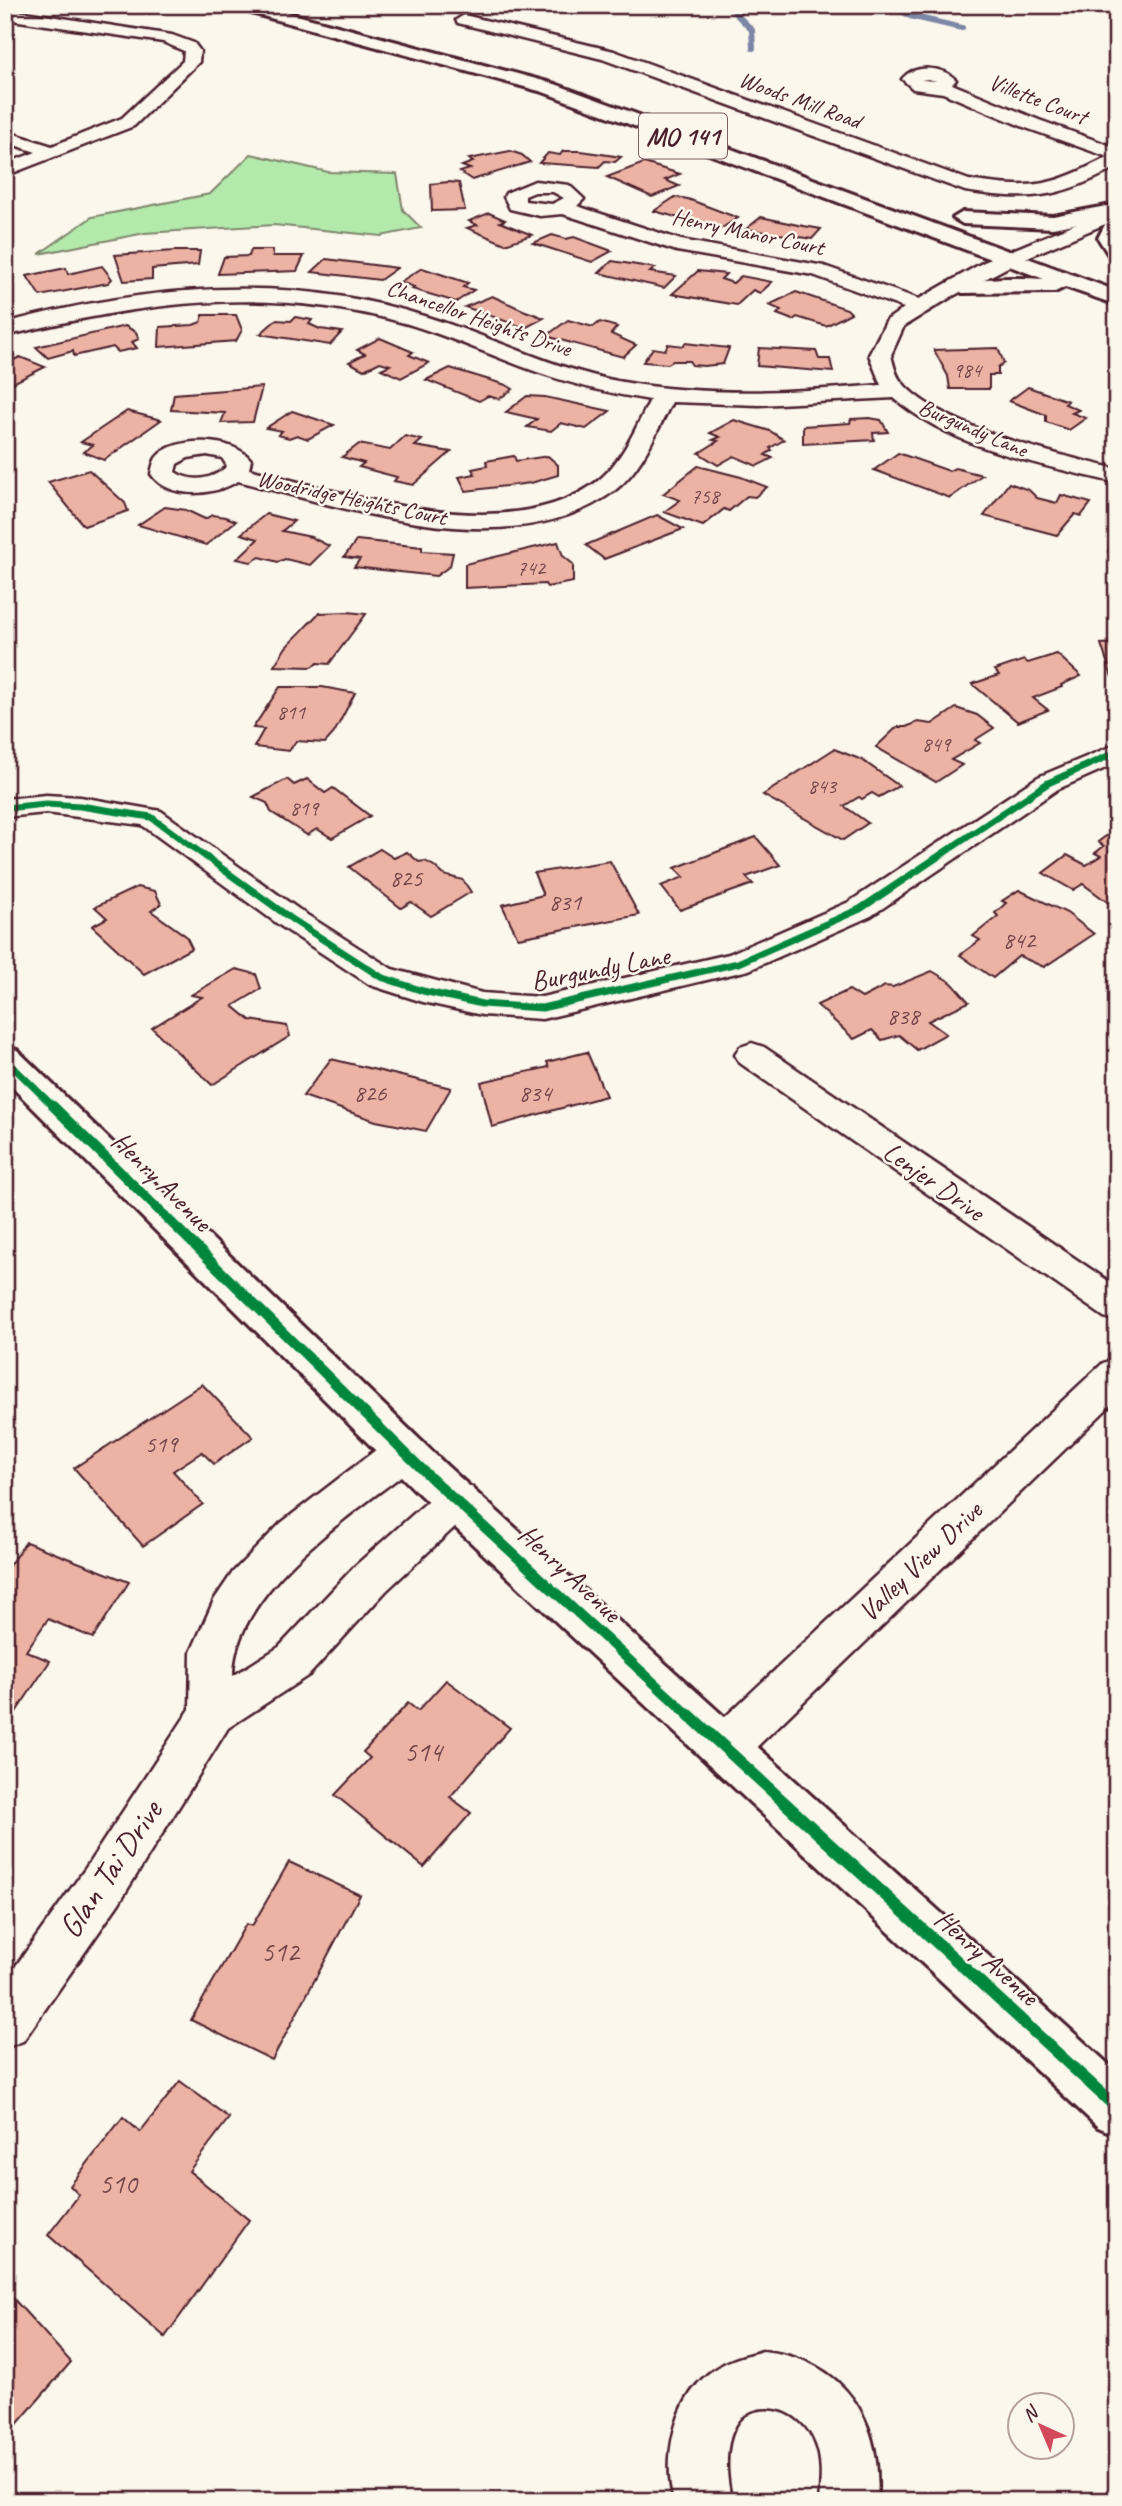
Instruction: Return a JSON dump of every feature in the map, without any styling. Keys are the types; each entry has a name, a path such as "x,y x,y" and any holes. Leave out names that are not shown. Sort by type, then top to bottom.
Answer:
{"main road":[{"name":"MO 141","path":"239,5 548,88 1117,299"},
{"path":"301,5 579,78"},
{"path":"941,210 1066,256"},
{"path":"964,218 1053,222 1117,211"},
{"path":"1117,221 1108,238 1117,253"},
{"path":"920,225 960,273 1014,284 1090,289"},
{"name":"Henry Avenue","path":"5,1059 404,1451 1117,2108"}],"street":[{"path":"9,15 32,5"},
{"path":"1096,5 1117,9"},
{"path":"5,171 110,131 138,114 191,62 192,51 188,46 166,38 9,15"},
{"name":"Woods Mill Road","path":"464,20 608,55 965,185 998,191 1066,185 1117,160"},
{"name":"Villette Court","path":"942,86 1023,123 1117,154"},
{"path":"5,136 53,152"},
{"name":"Henry Manor Court","path":"564,208 677,245 817,270 921,307"},
{"name":"Burgundy Lane","path":"1117,211 1016,261 960,273 921,307 895,321 881,347 880,366 896,391 930,415 1013,447 1117,476"},
{"name":"Chancellor Heights Drive","path":"5,330 62,314 138,299 218,293 302,297 380,310 456,334 537,368 621,389 664,395 768,400 896,391"},
{"name":"Woodridge Heights Court","path":"235,473 421,516 483,522 535,516 563,509 605,488 627,461 664,395"},
{"name":"Burgundy Lane","path":"5,808 57,804 151,817 293,920 381,977 423,991 482,1004 542,1008 738,963 860,909 1048,783 1117,752"},
{"name":"Lenjer Drive","path":"752,1055 1117,1307"},
{"name":"Valley View Drive","path":"724,1748 1117,1374"},
{"path":"212,1713 214,1646 229,1616 262,1569 316,1519 404,1451"},
{"name":"Glan Tai Drive","path":"5,2023 102,1886 212,1713 294,1661 371,1578 458,1499"},
{"path":"703,2501 696,2463 702,2433 711,2412 730,2392 763,2379 798,2386 822,2402 836,2422 848,2451 852,2477 848,2501"}],"green space":[{"path":"251,154 328,172 397,174 403,210 421,228 381,236 274,225 145,233 39,254 92,217 210,194"}],"building":[{"path":"510,151 522,155 530,162 472,180 460,172 470,169 462,166 473,162 469,159"},
{"path":"563,151 621,157 615,162 605,161 599,167 539,163 548,153 560,155"},
{"path":"644,163 680,174 665,180 679,186 652,197 607,177"},
{"path":"459,183 465,210 432,211 431,184"},
{"path":"675,197 688,199 738,218 720,229 654,211"},
{"path":"489,213 505,220 500,222 532,235 505,244 467,228 477,225 469,221"},
{"path":"761,217 821,229 812,239 746,229"},
{"path":"552,235 566,239 574,237 612,251 592,262 533,243"},
{"path":"251,250 272,250 273,256 304,256 297,271 218,274 224,257 249,256"},
{"path":"200,251 198,265 152,269 152,279 124,281 115,255"},
{"path":"326,259 397,268 380,280 312,272"},
{"path":"612,261 655,268 650,272 676,276 664,288 599,273"},
{"path":"102,266 112,279 108,283 40,296 27,276 66,268 68,274"},
{"path":"422,268 468,283 463,287 474,290 456,302 412,289 414,287 400,282"},
{"path":"698,271 726,274 721,279 733,283 741,276 772,282 760,293 753,290 737,305 672,294"},
{"path":"796,292 847,309 851,313 826,326 797,317 793,320 777,314 781,310 769,305"},
{"path":"492,296 544,318 525,328 465,307"},
{"path":"203,315 236,315 242,330 236,341 159,347 160,327 193,325 201,322"},
{"path":"295,317 312,320 309,324 320,329 342,332 330,345 260,334 276,320 291,321"},
{"path":"568,320 593,327 600,322 617,327 611,334 636,345 623,357 546,336"},
{"path":"125,326 136,332 139,339 132,342 137,348 118,352 113,347 74,356 73,351 48,358 36,347"},
{"path":"380,338 413,352 409,355 429,363 401,378 381,369 390,365 380,362 364,370 349,362 365,354 357,350"},
{"path":"685,343 729,348 723,364 704,366 692,365 689,361 673,361 668,364 643,362 653,348 665,350 668,344 684,346"},
{"path":"759,348 816,351 819,359 830,359 833,372 757,366"},
{"path":"998,348 1004,363 998,367 998,375 989,375 989,389 950,389 948,376 934,350"},
{"path":"20,357 45,367 5,387 5,364"},
{"path":"450,368 513,389 499,399 488,396 479,401 426,380"},
{"path":"262,387 253,422 221,423 225,413 171,410 174,394"},
{"path":"1028,387 1068,401 1065,404 1079,410 1072,413 1086,418 1069,430 1046,422 1046,415 1009,401"},
{"path":"527,396 545,397 610,411 586,429 561,423 551,431 527,427 537,419 506,412"},
{"path":"127,411 161,420 104,460 84,452 93,445 81,442"},
{"path":"292,411 334,425 308,439 297,435 289,438 278,435 282,431 266,428"},
{"path":"851,419 881,420 888,432 873,433 874,440 803,444 803,426 850,423"},
{"path":"734,420 770,431 784,440 770,448 772,450 765,455 773,458 757,466 734,456 718,465 699,453 718,441 713,440 720,437 710,433"},
{"path":"405,436 422,440 415,446 451,452 413,485 394,481 397,477 359,467 364,463 342,457 359,444 390,450"},
{"path":"898,453 949,471 955,468 982,475 950,498 874,470"},
{"path":"514,456 516,461 548,456 558,465 558,475 531,483 466,491 459,477 475,474 472,469 487,466 486,461"},
{"path":"698,466 767,487 755,497 747,496 729,511 724,509 703,526 664,512 680,500 663,494"},
{"path":"89,470 125,503 128,511 84,526 48,482"},
{"path":"1009,483 1029,490 1037,498 1057,503 1061,495 1091,503 1081,516 1075,514 1057,535 984,516"},
{"path":"165,507 186,510 205,519 212,515 236,521 206,545 138,525"},
{"path":"266,514 294,521 282,531 311,537 329,546 310,565 285,559 278,562 260,557 251,562 237,559 258,539 241,534"},
{"path":"657,515 683,529 604,559 586,545"},
{"path":"1117,515 1117,553 1108,552"},
{"path":"357,540 422,547 422,551 453,553 450,566 436,576 354,567 360,559 344,557"},
{"path":"558,542 563,556 573,564 573,582 547,587 545,584 465,588 465,564"},
{"path":"319,613 366,614 329,664 318,663 311,667 274,666 286,647"},
{"path":"1117,643 1117,676 1112,677 1101,644"},
{"path":"1057,654 1081,676 1033,698 1048,710 1018,722 972,684 999,675 995,670 1024,660 1028,663"},
{"path":"280,687 322,687 355,693 334,733 325,743 296,741 289,751 254,747 264,729 253,728"},
{"path":"956,708 977,715 994,728 975,740 980,743 951,760 962,765 936,782 876,747 897,727 918,722 932,724"},
{"path":"834,749 862,760 899,786 879,797 872,793 844,806 868,823 843,840 763,795"},
{"path":"287,779 294,785 307,779 325,793 333,788 370,816 332,838 317,829 307,835 271,812 267,803 253,797"},
{"path":"1114,830 1117,905 1114,907 1083,884 1073,890 1043,873 1067,855 1086,865 1101,856 1095,853 1104,846 1098,842"},
{"path":"756,837 780,865 746,877 753,884 680,910 661,886 684,877 675,868"},
{"path":"380,849 394,858 407,852 419,862 425,861 434,866 444,875 463,880 471,892 431,916 411,902 401,908 349,867"},
{"path":"610,861 639,915 518,938 502,905 543,895 534,873"},
{"path":"137,887 155,891 161,904 151,911 186,936 192,948 144,974 92,926 107,918 95,907"},
{"path":"1019,890 1067,913 1094,934 1044,967 1019,956 993,978 960,955 980,940 973,936 998,916 995,913 1006,903 1002,901"},
{"path":"236,969 256,974 261,989 233,1006 250,1020 287,1026 290,1036 212,1085 152,1028 202,997 191,995"},
{"path":"932,971 952,983 969,1002 928,1021 946,1034 917,1050 899,1035 882,1040 872,1030 854,1039 817,1005 849,990 862,998 885,986 893,987"},
{"path":"587,1052 606,1096 492,1127 481,1082 549,1067 547,1062"},
{"path":"331,1059 451,1088 426,1131 376,1121 303,1096"},
{"path":"202,1384 253,1437 214,1464 202,1452 173,1471 203,1504 143,1546 74,1468"},
{"path":"26,1542 129,1582 93,1638 48,1619 26,1651 50,1661 16,1712 5,1707 5,1571"},
{"path":"446,1680 510,1728 450,1797 471,1813 424,1867 335,1795 370,1758 363,1752 408,1703 418,1711"},
{"path":"289,1862 360,1895 272,2060 191,2020 246,1924 252,1926"},
{"path":"180,2081 229,2118 189,2171 249,2220 165,2337 48,2235 79,2195 70,2186 123,2117 140,2132"},
{"path":"10,2295 71,2362 5,2438 5,2300"}],"waterway":[{"path":"753,48 752,30 735,13 756,5"},
{"path":"892,5 910,16 962,28"}],"cycle path":[{"path":"5,808 46,804 80,806 151,817 293,920 381,977 423,991 482,1004 542,1008 738,963 860,909 1048,783 1117,752"},
{"path":"5,1059 432,1479 1117,2108"}]}
